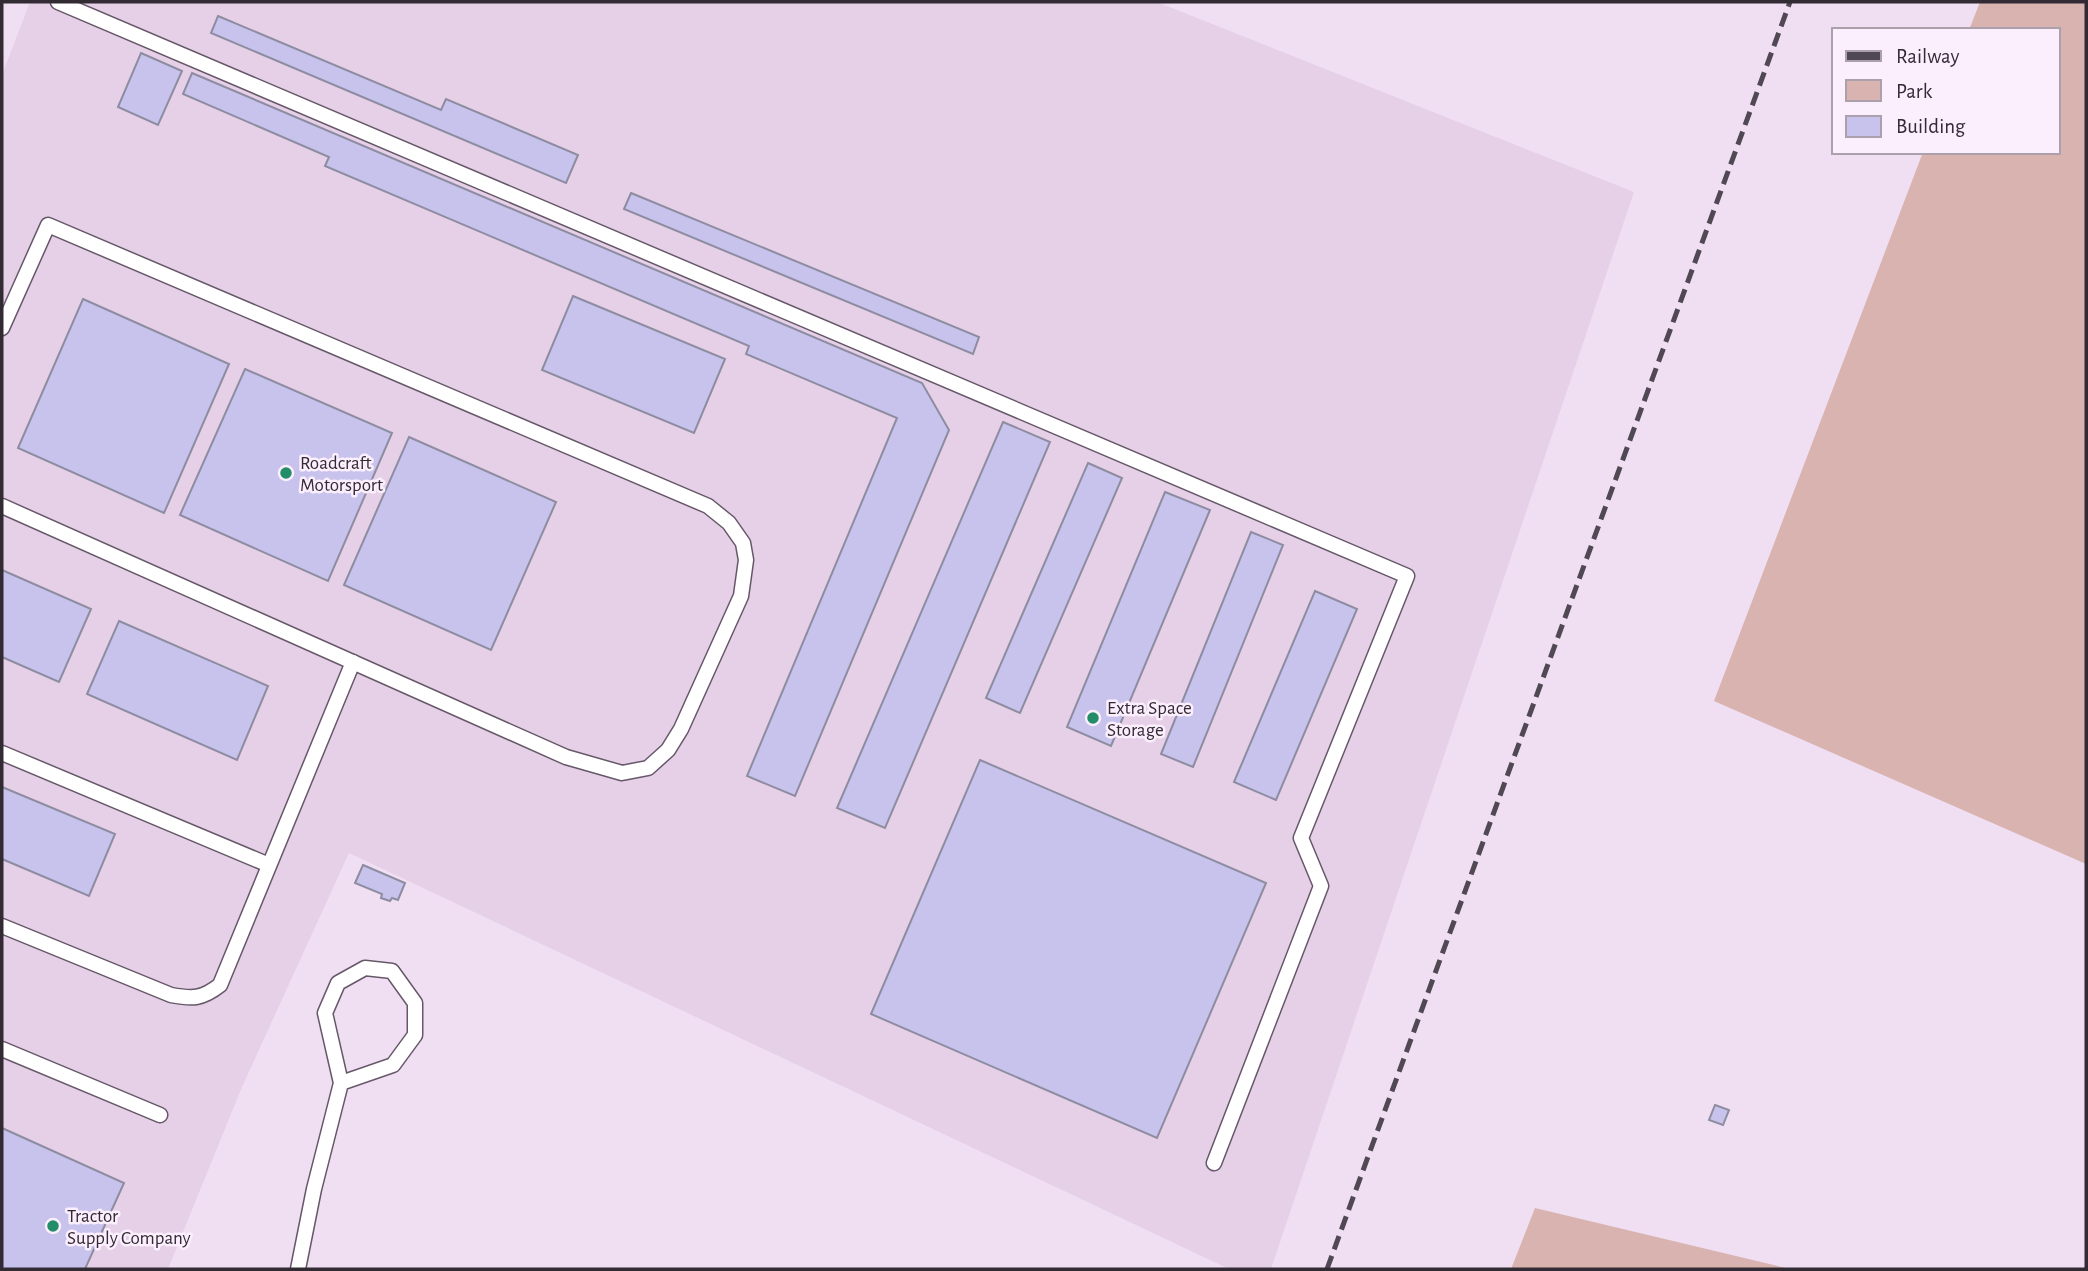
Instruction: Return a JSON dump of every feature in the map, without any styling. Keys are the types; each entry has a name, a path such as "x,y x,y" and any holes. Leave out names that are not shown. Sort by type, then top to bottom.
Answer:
{"lane":[{"path":"58,2 1406,576 1301,838 1321,886 1214,1163"},
{"path":"2,328 48,225 708,506 729,523 743,543 746,560 741,596 681,729 667,750 649,768 622,773 566,757 2,506"},
{"path":"2,926 171,995 189,999 206,996 220,985 353,662"},
{"path":"2,753 270,865"},
{"path":"298,1269 314,1189 341,1083 325,1013 338,983 365,968 392,971 415,1003 415,1035 393,1065 341,1083"},
{"path":"2,1049 160,1115"}],"shaded area":[{"path":"30,2 1157,2 1634,192 1271,1269 1229,1269 349,853 242,1087 168,1269 2,1269 2,75"}],"green space":[{"path":"1980,2 2086,2 2086,864 1714,701 1922,154 2060,154 2060,28 1970,28"},
{"path":"1535,1208 1790,1269 1511,1269"}],"building":[{"path":"218,16 441,110 446,99 578,155 566,183 211,33"},
{"path":"141,53 182,71 158,125 118,107"},
{"path":"192,73 922,383 949,430 795,796 747,776 897,418 746,354 749,346 325,166 329,157 183,94"},
{"path":"631,193 979,337 973,354 624,209"},
{"path":"573,296 725,359 694,433 542,370"},
{"path":"83,299 229,364 164,513 18,448"},
{"path":"245,369 392,433 328,581 180,515"},
{"path":"1003,422 1050,442 885,828 837,808"},
{"path":"409,437 556,502 491,650 344,585"},
{"path":"1088,463 1122,478 1020,713 986,698"},
{"path":"1165,492 1210,510 1111,746 1067,727"},
{"path":"1251,532 1283,545 1193,767 1161,754"},
{"path":"2,570 91,609 59,682 2,657"},
{"path":"1315,591 1357,609 1276,800 1234,782"},
{"path":"119,621 268,686 237,760 87,694"},
{"path":"980,760 1266,883 1157,1138 871,1014"},
{"path":"2,787 115,834 89,896 2,859"},
{"path":"363,865 405,883 398,900 381,898 382,894 355,883"},
{"path":"1715,1105 1729,1110 1723,1125 1709,1120"},
{"name":"Tractor Supply Company","path":"2,1128 124,1183 85,1269 2,1269"}],"railway":[{"path":"1327,1269 1790,2"}],"place":[{"name":"Roadcraft Motorsport","path":"286,473"},
{"name":"Extra Space Storage","path":"1093,718"},
{"name":"Tractor Supply Company","path":"53,1226"}]}
